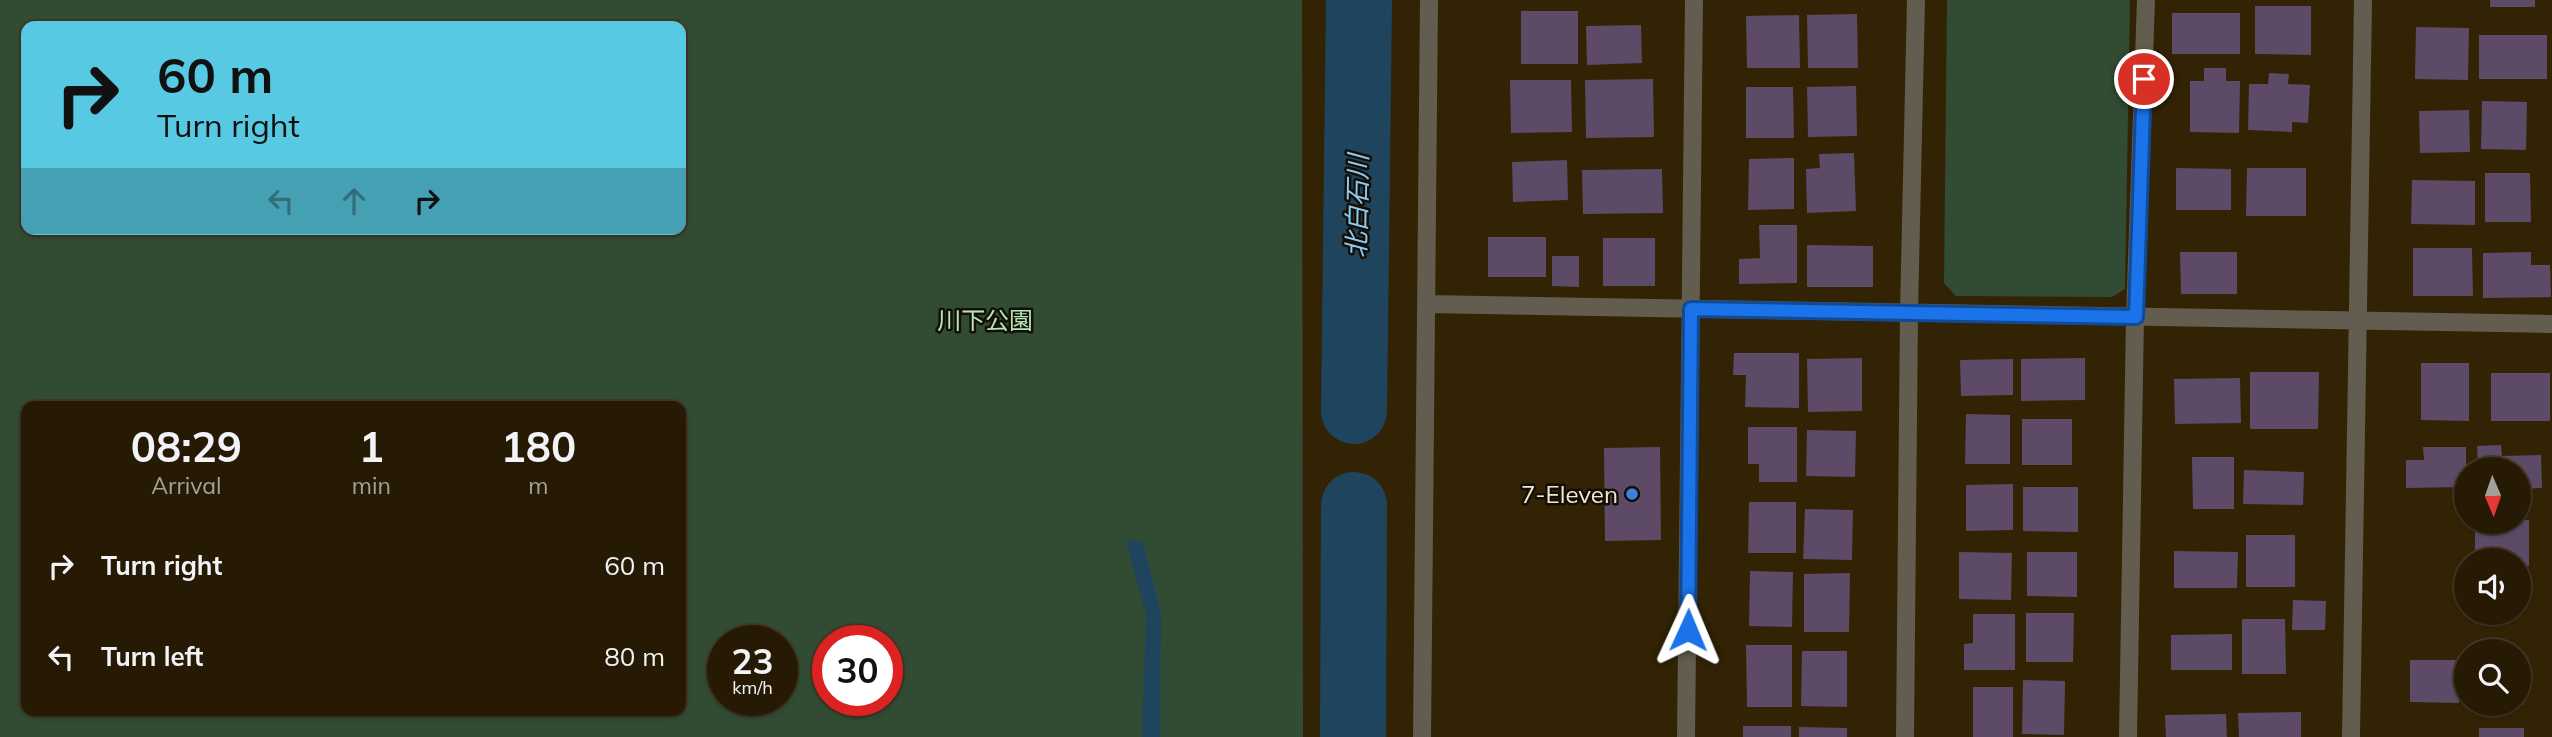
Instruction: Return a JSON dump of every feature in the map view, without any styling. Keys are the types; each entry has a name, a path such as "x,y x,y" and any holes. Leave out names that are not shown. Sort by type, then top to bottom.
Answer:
{"street":[{"path":"1422,737 1429,0"},
{"path":"1686,737 1694,0"},
{"path":"1905,737 1909,312 1916,0"},
{"path":"2128,737 2136,317 2147,0"},
{"path":"2351,737 2363,0"},
{"path":"1426,304 2552,324"}],"green space":[{"name":"川下公園","path":"0,0 1302,0 1303,737 0,737"},
{"path":"1947,0 2130,0 2125,289 2112,297 1956,296 1944,283"}],"water":[{"path":"1126,540 1143,541 1161,614 1160,737 1142,737 1146,615"}],"building":[{"path":"2490,0 2535,0 2535,7 2490,7"},
{"path":"2255,6 2311,6 2311,55 2255,54"},
{"path":"1521,11 1578,11 1578,64 1521,64"},
{"path":"2172,13 2240,13 2240,54 2172,54"},
{"path":"1857,14 1858,68 1808,68 1807,15"},
{"path":"1799,15 1800,68 1747,68 1746,16"},
{"path":"1641,25 1642,63 1587,65 1586,26"},
{"path":"2416,27 2469,28 2468,80 2415,79"},
{"path":"2479,35 2547,35 2547,79 2479,79"},
{"path":"2204,68 2226,68 2226,81 2240,81 2239,133 2190,132 2190,81 2204,81"},
{"path":"2269,73 2289,74 2288,84 2310,85 2308,123 2292,122 2292,132 2248,130 2249,84 2268,84"},
{"path":"1653,79 1654,137 1586,138 1585,80"},
{"path":"1510,80 1571,80 1572,132 1511,133"},
{"path":"1856,86 1857,136 1808,137 1807,87"},
{"path":"1746,87 1793,87 1794,138 1746,138"},
{"path":"2482,101 2527,102 2526,150 2481,149"},
{"path":"2469,110 2470,152 2420,153 2419,111"},
{"path":"1854,153 1856,211 1807,213 1806,169 1820,168 1819,154"},
{"path":"1794,158 1794,209 1748,210 1749,159"},
{"path":"1567,160 1568,200 1513,202 1512,162"},
{"path":"2176,168 2231,169 2231,210 2176,210"},
{"path":"2247,168 2306,168 2306,216 2246,216"},
{"path":"1662,169 1663,213 1583,214 1582,170"},
{"path":"2485,173 2530,173 2531,222 2485,222"},
{"path":"2412,180 2475,181 2475,225 2411,224"},
{"path":"1759,225 1797,225 1797,283 1739,284 1739,259 1760,258"},
{"path":"1488,237 1546,237 1546,277 1488,277"},
{"path":"1603,238 1655,238 1655,286 1603,286"},
{"path":"1807,245 1873,246 1873,287 1807,287"},
{"path":"2413,248 2472,248 2473,296 2413,296"},
{"path":"2180,252 2237,252 2237,294 2181,294"},
{"path":"2531,252 2531,265 2550,265 2551,297 2483,298 2483,253"},
{"path":"1552,256 1579,256 1579,287 1552,286"},
{"path":"1734,353 1799,353 1799,408 1745,407 1746,375 1733,375"},
{"path":"1862,358 1862,411 1808,412 1807,359"},
{"path":"2085,358 2085,400 2021,401 2021,359"},
{"path":"2013,359 2013,395 1961,396 1960,360"},
{"path":"2421,363 2469,363 2469,421 2421,420"},
{"path":"2250,372 2319,372 2318,429 2250,429"},
{"path":"2491,373 2550,373 2550,421 2491,421"},
{"path":"2240,378 2241,423 2175,424 2174,379"},
{"path":"1966,414 2010,415 2010,464 1965,464"},
{"path":"2022,419 2072,419 2072,465 2022,465"},
{"path":"1748,427 1797,427 1797,482 1759,482 1759,464 1748,464"},
{"path":"1807,430 1856,431 1855,477 1806,476"},
{"path":"2501,445 2502,456 2541,455 2542,488 2531,488 2531,457 2477,457 2477,446"},
{"name":"7-Eleven","path":"1660,447 1661,540 1605,541 1604,448"},
{"path":"2423,447 2466,447 2466,457 2454,457 2454,487 2406,488 2406,460 2424,460"},
{"path":"2192,457 2234,457 2234,509 2193,509"},
{"path":"2244,470 2304,472 2303,505 2243,504"},
{"path":"2013,484 2013,530 1966,531 1966,485"},
{"path":"2023,487 2078,487 2078,532 2023,531"},
{"path":"1749,502 1796,502 1796,553 1748,553"},
{"path":"1805,509 1853,510 1852,560 1803,559"},
{"path":"2475,534 2529,534 2529,548 2475,548"},
{"path":"2246,535 2295,535 2295,587 2246,587"},
{"path":"2174,551 2238,552 2237,588 2174,588"},
{"path":"1959,552 2012,553 2011,600 1959,599"},
{"path":"2027,552 2077,552 2077,597 2027,596"},
{"path":"1750,571 1793,572 1792,627 1749,626"},
{"path":"1850,573 1849,632 1804,632 1804,574"},
{"path":"2293,600 2326,601 2325,630 2292,630"},
{"path":"2026,613 2074,613 2073,662 2026,662"},
{"path":"1973,614 2015,614 2015,670 1964,670 1964,644 1973,643"},
{"path":"2242,619 2285,619 2286,674 2242,674"},
{"path":"2232,634 2232,670 2171,670 2171,635"},
{"path":"1746,645 1792,645 1792,707 1747,707"},
{"path":"1802,651 1847,651 1847,707 1801,706"},
{"path":"2410,660 2454,660 2454,703 2410,702"},
{"path":"2023,680 2065,681 2064,735 2022,734"},
{"path":"1973,687 2013,687 2013,737 1973,737"},
{"path":"2301,712 2301,737 2239,737 2238,713"},
{"path":"2226,714 2227,737 2166,737 2165,715"},
{"path":"1743,726 1791,726 1791,737 1743,737"},
{"path":"1799,727 1847,728 1847,737 1799,737"},
{"path":"2479,728 2524,728 2524,737 2479,737"}],"waterway":[{"name":"北白石川","path":"1354,411 1359,0"},
{"name":"北白石川","path":"1353,737 1354,505"}],"place":[{"name":"7-Eleven","path":"1632,494"}],"route":[{"path":"1688,630 1691,309 2136,317 2144,79"}]}
